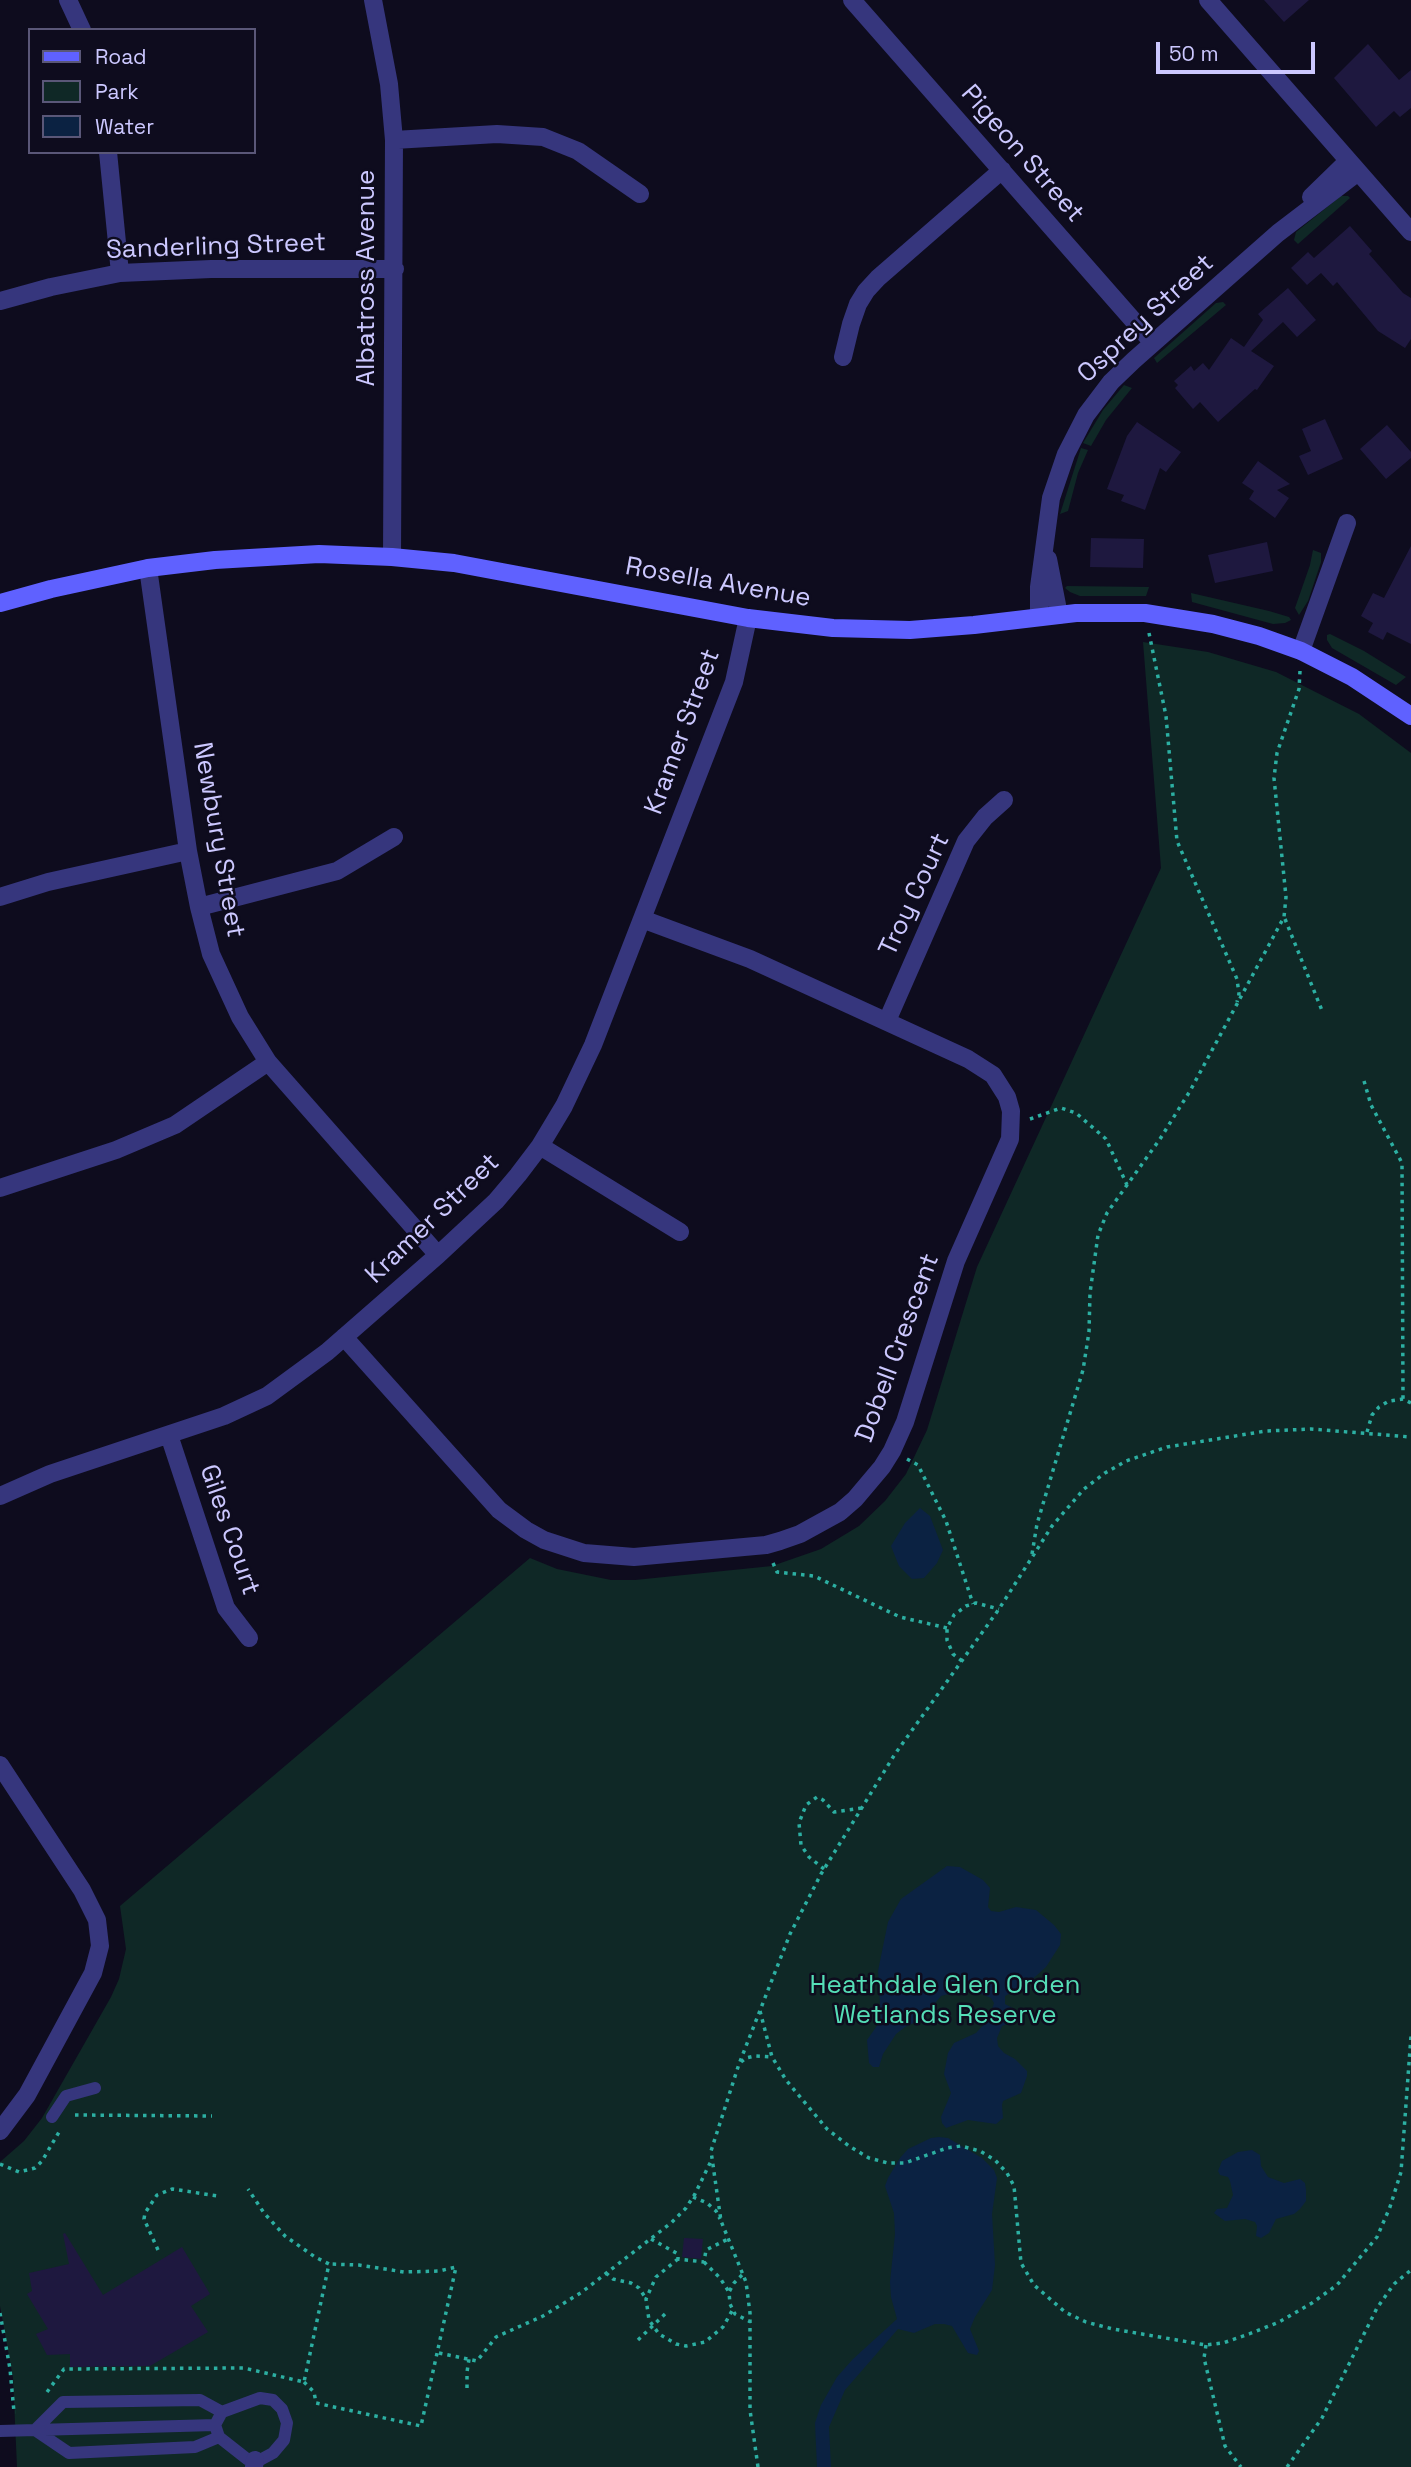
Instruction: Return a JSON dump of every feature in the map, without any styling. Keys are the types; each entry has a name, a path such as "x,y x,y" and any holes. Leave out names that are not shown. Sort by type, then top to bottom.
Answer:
{"street":[{"path":"68,0 81,28"},
{"name":"Albatross Avenue","path":"373,0 389,83 394,140 392,557"},
{"name":"Pigeon Street","path":"852,0 1153,343"},
{"path":"1208,0 1411,232"},
{"path":"394,140 497,134 543,137 578,151 640,194"},
{"path":"108,154 120,273"},
{"name":"Osprey Street","path":"1039,617 1039,587 1045,535 1058,475 1074,435 1086,415 1111,382 1353,166"},
{"path":"842,357 855,314 866,291 1002,170"},
{"name":"Sanderling Street","path":"0,301 120,273 211,269 395,269"},
{"path":"1301,651 1347,523"},
{"name":"Osprey Street","path":"1045,535 1059,615"},
{"name":"Rosella Avenue","path":"0,603 148,568 319,554 392,557 512,573 748,618 832,628 945,628 1059,615 1145,613 1213,624 1301,651 1352,677 1411,716"},
{"name":"Newbury Street","path":"148,568 188,851 198,907 211,954 234,1004 268,1062 438,1255"},
{"name":"Kramer Street","path":"0,1496 50,1474 224,1416 267,1396 307,1368 344,1337 496,1201 540,1146 585,1065 733,682 748,618"},
{"name":"Troy Court","path":"887,1021 966,841 985,817 1004,800"},
{"path":"198,907 337,871 394,836"},
{"path":"0,897 48,882 188,851"},
{"name":"Dobell Crescent","path":"344,1337 485,1496 512,1521 544,1540 584,1553 634,1557 766,1545 800,1535 840,1512 869,1484 892,1451 905,1422 945,1290 1005,1153 1012,1126 1007,1097 993,1075 975,1063 750,959 642,919"},
{"path":"0,1188 116,1150 175,1125 268,1062"},
{"path":"540,1146 680,1232"},
{"name":"Giles Court","path":"169,1435 226,1608 249,1638"},
{"path":"0,1765 82,1891 97,1920 100,1946 93,1973 27,2095 0,2131"}],"lane":[{"path":"52,2117 66,2096 95,2088"},
{"path":"0,2431 217,2431 255,2463 273,2453 284,2440 287,2423 282,2409 273,2400 260,2398 222,2412 200,2400 63,2402 35,2430"},
{"path":"35,2430 69,2453 195,2447 217,2431 222,2412"}],"path":[{"path":"1145,613 1166,716 1177,841 1237,979 1239,995 1236,1007"},
{"path":"1032,1557 1037,1524 1083,1370 1098,1235 1107,1213 1190,1091 1284,917 1286,897 1274,778 1277,753 1299,689"},
{"path":"1284,917 1324,1013"},
{"path":"1364,1081 1371,1105 1402,1163 1403,1399"},
{"path":"1012,1126 1061,1108 1076,1112 1107,1139 1127,1185"},
{"path":"1367,1432 1372,1415 1389,1401 1403,1399 1411,1403"},
{"path":"721,2221 711,2151 739,2064 790,1934 824,1869 915,1725 999,1609 1059,1516 1084,1489 1126,1461 1167,1447 1266,1431 1311,1429 1411,1437"},
{"path":"892,1451 918,1465 929,1484 946,1521 973,1604"},
{"path":"766,1545 778,1572 814,1576 900,1617 947,1628"},
{"path":"961,1661 953,1654 947,1640 947,1628 954,1615 973,1604 999,1609"},
{"path":"824,1869 809,1857 801,1845 799,1823 806,1805 817,1797 834,1812 862,1808"},
{"path":"760,2011 772,2057 797,2096 827,2129 869,2158 888,2163 905,2163 947,2148 961,2146 980,2151 995,2160 1014,2186 1021,2263 1034,2285 1065,2312 1086,2322 1113,2329 1206,2345 1223,2343 1249,2334 1279,2322 1312,2303 1337,2285 1377,2237 1401,2172 1411,2036"},
{"path":"739,2064 746,2058 755,2056 772,2057"},
{"path":"68,2116 212,2116"},
{"path":"0,2164 19,2172 35,2168 62,2127"},
{"path":"439,2353 477,2361 496,2337 542,2316 582,2292 679,2216 693,2197 712,2157"},
{"path":"158,2250 144,2220 145,2213 157,2195 172,2189 218,2196"},
{"path":"44,2396 64,2369 244,2368 304,2382 314,2392 316,2403 421,2426 456,2267 413,2273 359,2265 329,2264 285,2236 264,2213 248,2189"},
{"path":"693,2197 707,2203 716,2211 743,2275 751,2322 750,2410 758,2467"},
{"path":"651,2239 678,2254 678,2259"},
{"path":"704,2262 706,2250 728,2239"},
{"path":"646,2298 656,2277 678,2259 704,2262 720,2277 729,2292 733,2309 742,2319 751,2322"},
{"path":"304,2382 329,2264"},
{"path":"1287,2467 1322,2418 1377,2308 1394,2284 1411,2270"},
{"path":"606,2273 613,2279 631,2283 639,2288 646,2298 652,2326 676,2344 696,2345 714,2336 723,2327 733,2309"},
{"path":"729,2292 743,2275"},
{"path":"0,2313 10,2369 13,2412 26,2412"},
{"path":"638,2340 666,2313"},
{"path":"1206,2345 1205,2358 1225,2446 1241,2467"},
{"path":"467,2388 469,2360"}],"green space":[{"path":"1341,196 1350,198 1298,244 1294,240 1296,232"},
{"path":"1223,302 1226,305 1157,363 1154,358 1216,303"},
{"path":"1124,385 1132,388 1106,420 1091,446 1083,443 1103,410"},
{"path":"1081,448 1088,450 1078,473 1068,511 1060,514"},
{"path":"1313,550 1321,553 1321,562 1308,601 1299,615 1295,608"},
{"path":"1149,587 1146,596 1080,596 1070,592 1065,588"},
{"path":"1191,593 1269,611 1291,620 1273,624 1192,602"},
{"path":"1330,634 1406,677 1396,685 1332,648 1327,640 1327,635"},
{"name":"Heathdale Glen Orden Wetlands Reserve","path":"1143,642 1208,652 1276,672 1359,714 1411,753 1411,2467 17,2467 13,2378 0,2306 0,2162 24,2141 42,2118 111,1997 119,1979 126,1949 120,1906 530,1558 557,1569 611,1580 772,1566 821,1549 859,1526 885,1501 906,1474 927,1430 977,1267 1161,868"}],"water":[{"path":"920,1508 930,1516 943,1550 937,1563 924,1578 912,1579 899,1566 891,1546 905,1523"},
{"path":"947,1866 960,1867 983,1880 990,1888 988,1907 991,1911 999,1912 1016,1907 1036,1910 1061,1934 1060,1945 1046,1967 1027,1984 1005,1996 1005,2004 1019,2015 1015,2021 1002,2026 997,2038 998,2046 1027,2071 1027,2076 1021,2093 1003,2101 1003,2118 996,2124 968,2120 946,2128 941,2117 951,2093 944,2074 948,2053 954,2043 976,2033 989,2019 994,2003 991,1998 964,1990 941,1996 922,2019 896,2034 883,2054 879,2067 873,2067 869,2063 867,2040 881,2020 878,1971 888,1922 901,1899"},
{"path":"939,2137 948,2138 982,2158 994,2170 997,2178 992,2214 995,2265 992,2290 970,2329 979,2351 977,2355 968,2353 952,2326 935,2324 914,2333 898,2329 845,2390 829,2427 831,2467 817,2467 815,2423 821,2405 837,2377 897,2319 890,2282 895,2234 894,2213 885,2186 908,2149"},
{"path":"1252,2150 1260,2155 1261,2166 1268,2177 1284,2183 1300,2179 1305,2183 1306,2190 1306,2201 1300,2209 1294,2214 1276,2219 1269,2233 1261,2238 1256,2236 1255,2222 1245,2219 1225,2221 1214,2213 1217,2209 1227,2208 1233,2195 1228,2177 1220,2175 1218,2171 1222,2161 1238,2152"}],"building":[{"path":"1264,0 1309,0 1284,22"},
{"path":"1368,44 1399,80 1411,70 1411,108 1400,117 1394,111 1376,127 1334,78"},
{"path":"1350,226 1372,251 1369,254 1403,293 1411,298 1411,339 1405,348 1378,331 1337,282 1333,286 1321,273 1307,285 1291,268 1308,252 1314,258"},
{"path":"1288,288 1316,320 1297,337 1283,322 1251,351 1274,366 1257,390 1218,422 1200,402 1193,409 1175,388 1178,385 1174,381 1191,366 1194,371 1203,363 1209,370 1231,338 1244,347 1263,320 1258,314"},
{"path":"1325,419 1343,459 1308,475 1299,456 1311,451 1302,429"},
{"path":"1137,422 1181,452 1166,472 1160,468 1145,510 1121,501 1124,495 1107,489 1127,436"},
{"path":"1387,425 1411,452 1411,458 1386,479 1360,449"},
{"path":"1258,461 1290,484 1277,490 1289,498 1275,518 1249,499 1254,491 1242,483"},
{"path":"1091,538 1144,539 1143,568 1090,567"},
{"path":"1267,542 1273,571 1215,583 1208,555"},
{"path":"1411,546 1411,644 1387,632 1383,640 1368,632 1373,623 1361,616 1373,593 1384,598"},
{"path":"65,2233 103,2295 182,2247 210,2294 191,2306 208,2332 150,2366 70,2367 70,2354 47,2355 36,2334 48,2329 27,2294 32,2291 29,2273 69,2264 63,2234"},
{"path":"684,2238 703,2239 701,2259 682,2257"}]}
